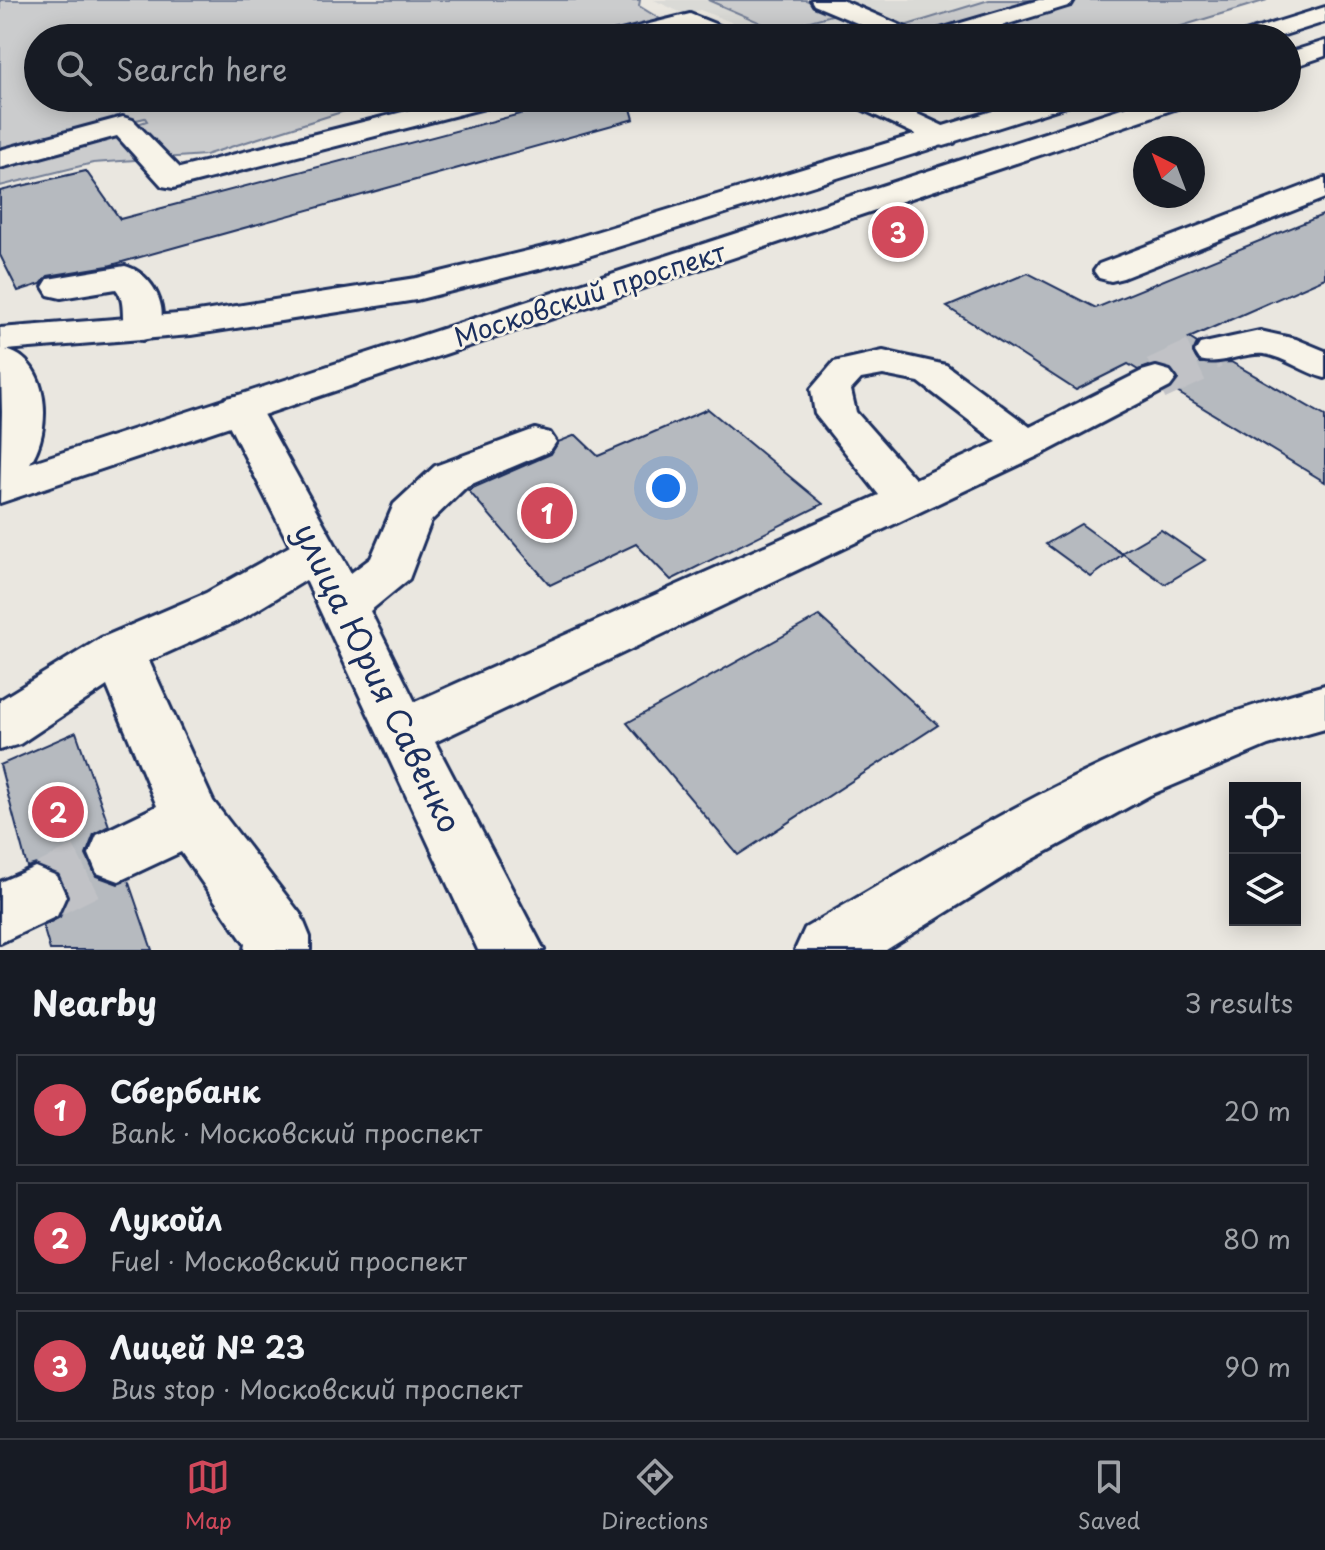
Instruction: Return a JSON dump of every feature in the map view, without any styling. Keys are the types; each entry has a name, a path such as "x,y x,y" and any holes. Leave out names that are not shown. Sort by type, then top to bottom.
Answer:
{"main road":[{"path":"822,0 880,24"},
{"path":"983,24 1063,0"},
{"path":"1294,24 1325,14"},
{"path":"1301,56 1325,48"},
{"path":"0,159 123,126 173,179 435,112"},
{"path":"891,112 944,137"},
{"name":"Московский проспект","path":"0,339 191,324 431,285 567,252 1020,112"},
{"name":"Московский проспект","path":"0,488 240,407 856,209 1138,112"},
{"path":"1111,271 1325,187"},
{"path":"61,287 125,277 142,298 142,329"},
{"path":"1214,352 1246,341 1282,345 1325,366"},
{"path":"0,360 20,380 23,412 16,452 0,471"},
{"path":"907,499 836,414 831,389 848,370 883,363 932,373 1027,445"},
{"path":"402,732 1027,445 1156,379"},
{"name":"улица Юрия Савенко","path":"240,407 317,552 402,732 511,950"},
{"path":"342,607 392,567 410,515 451,476 535,442"},
{"path":"0,728 119,652 224,606 317,552"},
{"path":"119,652 191,818 278,937 277,950"},
{"path":"828,950 1009,844 1158,763 1280,718 1325,707"},
{"path":"119,854 191,818"}],"shaded area":[{"path":"0,0 640,0 639,6 668,24 24,24 24,112 342,112 205,155 93,163 0,186 0,166 147,121 145,118 0,152"},
{"path":"654,0 708,0 763,24 736,24 700,10 684,14"},
{"path":"708,0 806,0 839,13 799,24 763,24"},
{"path":"806,0 1237,0 1150,24 798,24 837,13"},
{"path":"989,0 1267,0 1188,24 911,24"}],"building":[{"path":"528,112 632,112 634,119 108,266 48,276 41,284 18,291 0,255 0,191 86,171 120,219"},
{"path":"1325,214 1325,278 1189,338 1197,343 1192,354 1200,363 1231,362 1325,416 1325,482 1172,389 1179,379 1171,368 1155,364 1138,370 1128,364 1076,390 947,307 1028,273 1096,308"},
{"path":"708,409 823,504 671,580 636,544 550,585 468,490 551,454 558,442 576,435 598,456"},
{"path":"1081,524 1121,553 1161,530 1205,560 1165,584 1123,554 1091,577 1046,544"},
{"path":"819,616 938,725 738,855 627,723"},
{"path":"76,732 109,826 94,834 86,855 96,876 118,884 128,880 152,950 50,950 43,926 60,917 69,895 58,873 36,864 27,867 0,765"}],"tunnel":[{"path":"1156,379 1214,352 1210,354"},
{"path":"35,896 119,854"}],"place":[{"name":"Лицей № 23","path":"898,232"},
{"name":"Сбербанк","path":"547,513"},
{"name":"Лукойл","path":"58,812"}]}
